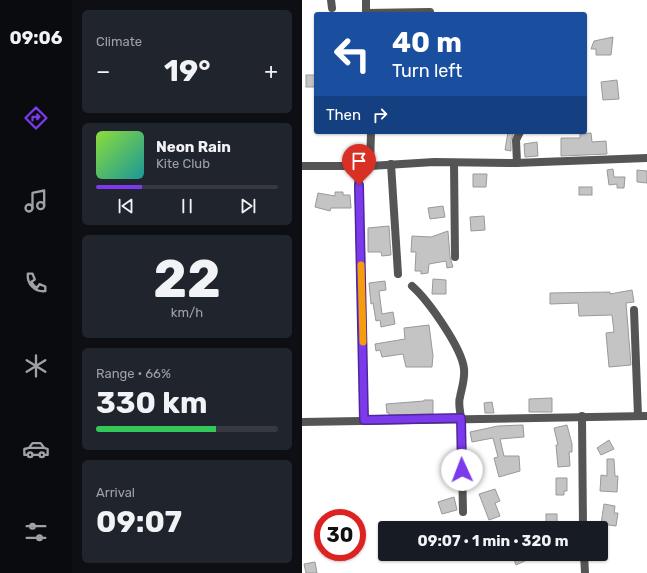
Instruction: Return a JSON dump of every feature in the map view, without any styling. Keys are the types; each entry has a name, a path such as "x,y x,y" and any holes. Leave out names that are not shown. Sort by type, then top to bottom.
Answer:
{"street":[{"path":"366,0 366,12"},
{"path":"370,166 371,134"},
{"path":"517,163 516,140 519,134"},
{"path":"302,166 358,167 391,164 454,162 517,163 647,158"},
{"path":"454,162 455,257"},
{"path":"391,164 398,274"},
{"path":"358,167 364,420"},
{"path":"412,286 426,301 448,334 463,362 464,378 459,405 461,418 463,512"},
{"path":"634,310 638,416"},
{"path":"582,416 584,521"},
{"path":"302,422 461,418 647,416"},
{"path":"584,561 585,573"}],"building":[{"path":"613,37 611,55 596,55 596,49 591,49 594,41"},
{"path":"306,75 314,75 314,87 306,87"},
{"path":"617,80 619,99 603,100 601,82"},
{"path":"591,133 592,142 606,141 607,154 561,156 561,138 580,138 580,134"},
{"path":"508,134 513,134 511,140 511,151 505,150"},
{"path":"537,142 538,156 525,157 524,144"},
{"path":"613,169 614,177 625,177 624,188 617,188 617,184 609,185 607,170"},
{"path":"637,170 647,171 647,183 637,182"},
{"path":"473,174 487,174 486,187 473,187"},
{"path":"579,187 592,187 592,195 579,195"},
{"path":"335,192 343,192 343,195 350,195 351,208 331,208 330,211 315,207 318,193 335,196"},
{"path":"443,206 445,217 430,219 428,208"},
{"path":"484,216 485,230 471,231 470,217"},
{"path":"389,226 391,255 382,256 381,252 368,252 368,228"},
{"path":"448,231 450,257 453,267 447,268 446,261 429,264 428,273 421,274 421,271 415,271 416,252 411,252 412,236 431,237"},
{"path":"433,279 446,280 446,294 432,294"},
{"path":"385,281 386,290 379,291 382,314 393,312 395,324 381,327 380,320 376,321 373,303 371,304 369,283"},
{"path":"632,290 634,302 626,303 631,365 609,367 606,333 614,332 612,315 579,316 578,303 550,304 550,293 610,292 610,294"},
{"path":"429,325 433,356 432,367 406,367 403,354 382,357 380,350 376,351 375,344 405,339 404,328"},
{"path":"552,398 552,412 529,412 529,399"},
{"path":"433,400 433,414 389,415 389,413 387,413 386,404"},
{"path":"492,402 494,413 485,413 484,403"},
{"path":"523,425 524,437 500,439 504,456 519,456 520,471 499,477 494,458 498,457 493,438 472,442 470,432 498,426"},
{"path":"567,425 572,444 572,452 569,452 570,466 558,467 556,445 558,445 554,428"},
{"path":"609,440 614,449 601,455 597,448"},
{"path":"607,459 614,459 615,476 618,476 617,492 600,491 601,475 607,476"},
{"path":"556,478 567,478 567,491 564,491 564,495 556,495"},
{"path":"495,489 500,501 495,503 500,516 489,520 479,494"},
{"path":"454,497 457,510 442,514 438,502"},
{"path":"604,504 615,506 614,513 618,513 616,526 608,525 608,521 601,521"},
{"path":"546,514 557,514 557,521 546,521"},
{"path":"515,561 525,561 516,565"},
{"path":"315,562 317,573 306,573 304,564"}],"slow traffic":[{"path":"361,265 363,342"}],"route":[{"path":"359,185 364,420 461,418 462,470"}]}
